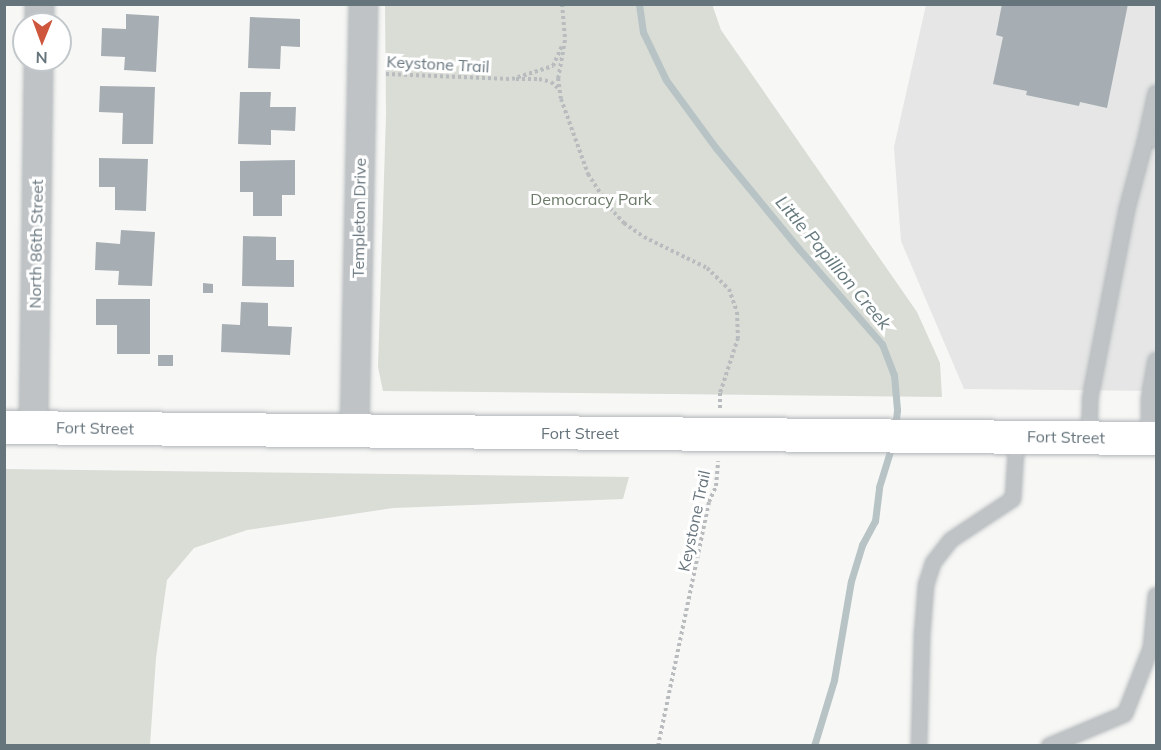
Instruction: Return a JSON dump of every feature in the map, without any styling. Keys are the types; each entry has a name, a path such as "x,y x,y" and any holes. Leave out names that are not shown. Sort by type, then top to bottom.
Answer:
{"main road":[{"name":"Fort Street","path":"19,427 1153,438"}],"street":[{"name":"Templeton Drive","path":"354,431 363,4"},
{"name":"North 86th Street","path":"19,427 37,72"}],"lane":[{"path":"1089,437 1092,387 1127,209 1151,139 1156,93"},
{"path":"1153,438 1149,399 1156,361"},
{"path":"919,746 926,585 933,562 951,540 1013,499 1017,436"},
{"path":"1049,746 1125,714 1151,648 1156,595"}],"path":[{"name":"Keystone Trail","path":"562,4 565,40 558,78 577,150 588,174 610,208 624,223 644,237 707,268 729,289 737,312 738,338 720,393 716,486 709,502 658,746"},
{"name":"Keystone Trail","path":"512,79 553,66 565,40"},
{"name":"Keystone Trail","path":"363,72 539,79 551,82 560,89"}],"shaded area":[{"path":"926,5 1156,5 1156,391 964,389 901,241 894,147"}],"green space":[{"name":"Democracy Park","path":"712,4 721,30 917,312 940,363 942,397 383,391 378,367 386,115 385,5"},
{"path":"5,469 629,477 623,499 393,508 247,530 194,548 167,580 156,658 150,745 5,746"}],"building":[{"path":"1002,4 1128,4 1107,108 1080,102 1079,106 1026,95 1027,91 993,84 1003,37 996,35"},
{"path":"126,14 159,16 156,72 124,70 125,57 101,56 102,28 126,29"},
{"path":"250,17 300,19 300,47 281,46 280,69 248,68"},
{"path":"100,86 155,87 153,144 122,144 123,113 99,112"},
{"path":"240,92 271,92 270,107 296,107 295,131 271,130 271,145 238,144"},
{"path":"99,158 148,159 146,211 115,210 115,187 99,187"},
{"path":"295,160 295,195 282,195 282,216 253,216 253,192 240,192 240,161"},
{"path":"121,230 155,232 152,286 118,285 119,271 95,270 96,242 120,244"},
{"path":"243,236 276,237 276,260 294,260 294,287 242,286"},
{"path":"203,283 213,284 213,293 203,293"},
{"path":"96,299 150,299 150,354 117,354 117,325 96,325"},
{"path":"241,302 268,303 268,326 292,327 290,355 221,352 222,324 240,325"},
{"path":"158,355 173,355 173,366 158,366"}],"waterway":[{"name":"Little Papillion Creek","path":"639,4 643,32 666,80 716,148 799,249 882,344 894,375 897,410 895,428"},
{"name":"Little Papillion Creek","path":"814,746 834,680 851,581 862,545 875,521 879,487 892,445"}]}
